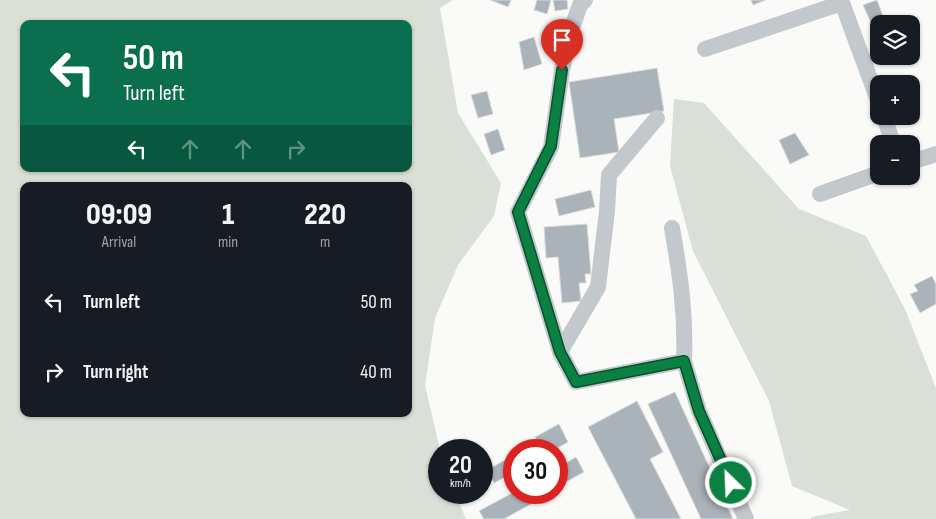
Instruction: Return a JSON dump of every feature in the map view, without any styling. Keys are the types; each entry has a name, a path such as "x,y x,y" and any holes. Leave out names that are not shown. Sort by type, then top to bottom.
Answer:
{"street":[{"path":"585,0 580,5 570,33 562,70 551,146 518,212 560,352 576,382 684,361"},
{"path":"705,49 841,1 870,79"},
{"path":"560,352 598,287 607,211 608,175 657,118"},
{"path":"920,159 936,154"},
{"path":"820,194 870,176"},
{"path":"672,228 683,291 684,361 699,411 746,519"}],"shaded area":[{"path":"0,0 453,0 440,8 458,113 501,183 494,216 458,265 435,318 425,385 437,439 428,439 428,504 460,504 466,519 0,519"},
{"path":"674,99 704,103 799,209 866,236 905,309 936,388 936,519 811,519 811,517 850,510 792,486 769,401 693,251 670,166"}],"building":[{"path":"490,0 511,0 508,7"},
{"path":"537,0 551,0 547,14 534,10"},
{"path":"553,0 567,0 568,9 555,11"},
{"path":"751,0 766,0 753,5"},
{"path":"877,0 883,15 870,15 870,21 863,5"},
{"path":"534,37 542,64 524,70 519,42"},
{"path":"657,68 664,111 614,119 619,152 580,158 569,82"},
{"path":"487,91 493,114 478,118 471,95"},
{"path":"498,129 505,150 491,155 484,134"},
{"path":"795,133 809,155 790,164 779,140"},
{"path":"591,190 595,207 559,216 555,199"},
{"path":"587,224 591,274 585,274 586,283 579,283 581,301 562,303 558,257 546,258 544,227"},
{"path":"932,276 936,284 936,304 920,313 910,294 918,291 914,285"},
{"path":"675,392 733,519 701,519 648,404"},
{"path":"637,401 663,452 650,459 681,519 636,519 588,427"},
{"path":"559,424 566,439 536,439 535,437"},
{"path":"576,457 584,472 568,481 568,462"},
{"path":"503,461 503,478 494,483 493,481 493,467"},
{"path":"503,498 503,504 531,504 504,519 484,519 479,511"}],"route":[{"path":"562,70 551,146 518,212 560,352 576,382 684,361 699,411 731,483"}]}
